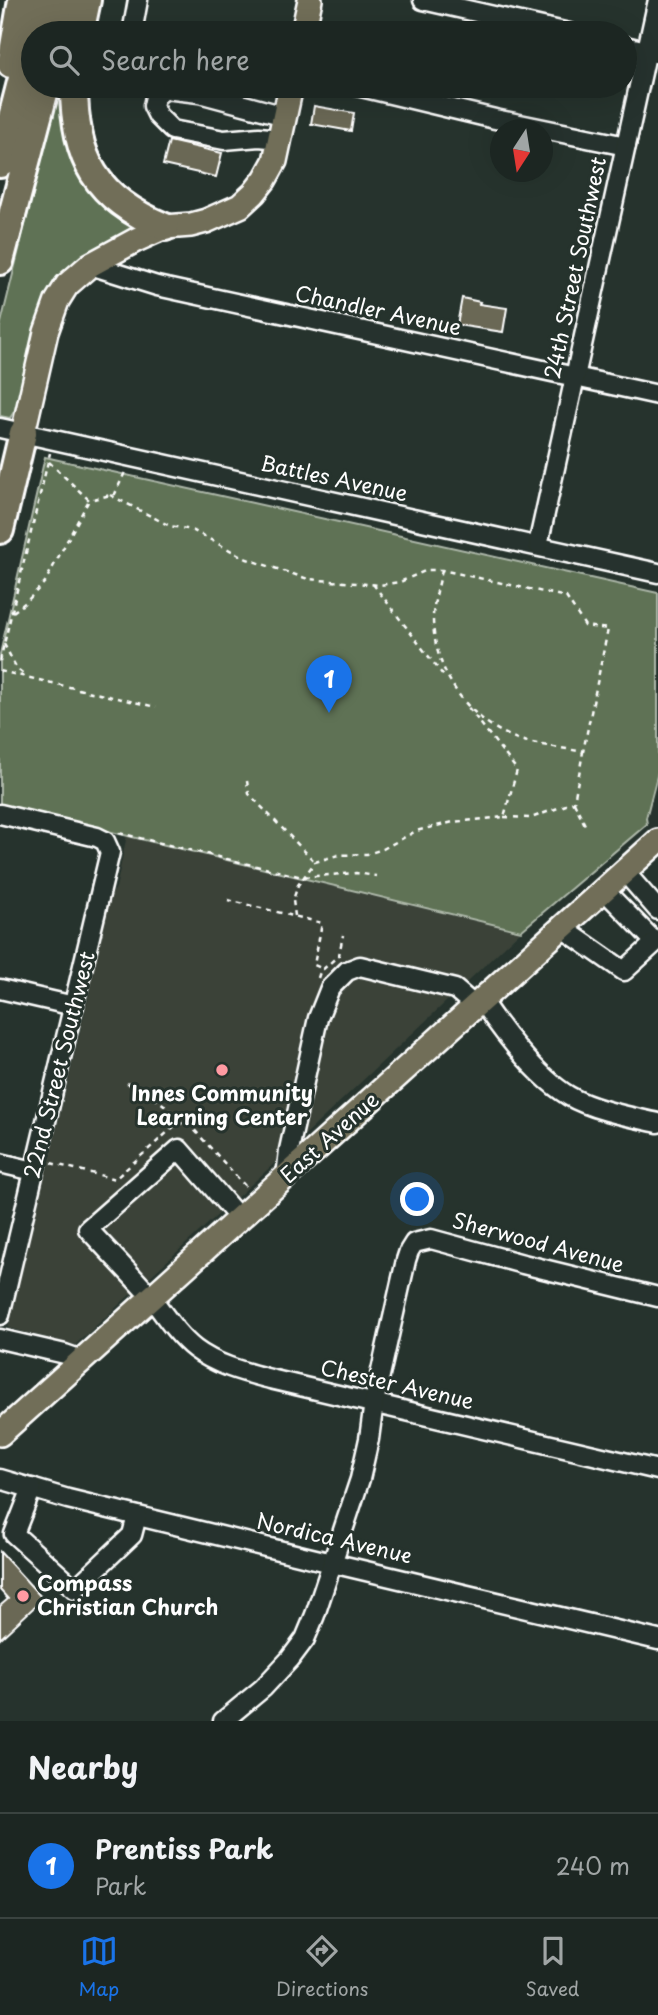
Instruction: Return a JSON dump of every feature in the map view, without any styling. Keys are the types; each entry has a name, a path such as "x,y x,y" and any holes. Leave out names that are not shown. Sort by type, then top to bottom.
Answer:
{"highway":[{"path":"0,124 22,0"},
{"path":"38,21 43,0"},
{"path":"62,21 68,0"},
{"path":"83,21 87,0"},
{"path":"0,163 21,84"},
{"path":"0,261 43,98"},
{"path":"74,98 75,127 82,150 104,188 122,204 165,227"},
{"path":"0,530 11,430"}],"main road":[{"path":"306,21 310,0"},
{"path":"11,430 57,301 66,285 90,265 125,245 165,227 206,222 240,206 265,180 275,161 289,98"},
{"name":"East Avenue","path":"0,1434 658,841"}],"street":[{"path":"134,21 138,0"},
{"path":"423,0 482,7 529,21"},
{"name":"24th Street Southwest","path":"538,545 626,145 652,52 657,0"},
{"path":"155,98 153,106 158,116 172,130 224,140 280,139"},
{"path":"219,98 285,116"},
{"path":"408,98 495,119 626,145"},
{"path":"249,138 256,107"},
{"name":"Chandler Avenue","path":"90,265 158,286 658,395"},
{"name":"Battles Avenue","path":"11,430 658,573"},
{"name":"22nd Street Southwest","path":"0,814 97,837 109,847 0,1315"},
{"path":"624,871 658,910"},
{"path":"561,928 624,971 657,941 603,889"},
{"path":"286,1178 289,1150 318,1018 330,988 346,971 360,966 455,989 478,1003 545,1077 570,1097 658,1123"},
{"path":"0,989 74,1006"},
{"name":"Chester Avenue","path":"240,1219 179,1149 88,1229 194,1349 215,1361 270,1379 658,1471"},
{"path":"0,1163 34,1171"},
{"name":"Sherwood Avenue","path":"223,1721 263,1688 299,1649 315,1615 360,1479 374,1402 409,1251 414,1243 430,1238 658,1297"},
{"path":"0,1339 82,1360"},
{"name":"Nordica Avenue","path":"0,1479 137,1516 658,1640"},
{"path":"32,1488 14,1534 75,1589 132,1535 137,1516"}],"path":[{"path":"0,661 49,462 51,439"},
{"path":"12,613 44,582 89,500 115,494 126,471 129,457"},
{"path":"49,462 89,500"},
{"path":"110,495 170,526 192,530 247,559 308,579 373,584 400,582 427,570 442,570 566,597 585,626 608,629 574,802 586,827"},
{"path":"442,570 433,616 435,642 446,676 460,696 487,723 523,740 583,752"},
{"path":"373,584 517,770 504,817"},
{"path":"4,644 17,669 27,677"},
{"path":"0,671 156,707"},
{"path":"247,780 249,794 315,862"},
{"path":"295,916 293,900 302,877 315,862 338,855 367,854 383,849 416,831 453,821 531,818 574,802"},
{"path":"114,832 302,877 356,873 376,876"},
{"path":"228,900 322,923 314,965 323,969"},
{"path":"127,1083 162,1102 173,1112 178,1123"},
{"path":"189,1124 203,1115 217,1114"}],"shaded area":[{"name":"Innes Community Learning Center","path":"127,835 521,931 289,1150 75,1345 8,1328 90,990 88,977 109,898 116,888"}],"green space":[{"path":"56,98 69,98 71,156 80,177 104,204 144,229 93,250 59,277 44,310 17,407 10,418 0,416 0,327"},
{"path":"45,457 658,593 658,772 646,818 647,824 521,931 0,805 0,654"}],"building":[{"path":"314,106 354,113 351,131 311,124"},
{"path":"169,141 222,153 216,177 163,165"},
{"path":"462,298 480,302 479,304 507,308 503,332 457,325"},
{"name":"Compass Christian Church","path":"0,1552 43,1599 0,1639 0,1606 8,1599 0,1590"}],"place":[{"name":"Prentiss Park","path":"329,713"},
{"name":"Innes Community Learning Center","path":"222,1070"},
{"name":"Compass Christian Church","path":"23,1596"}]}
